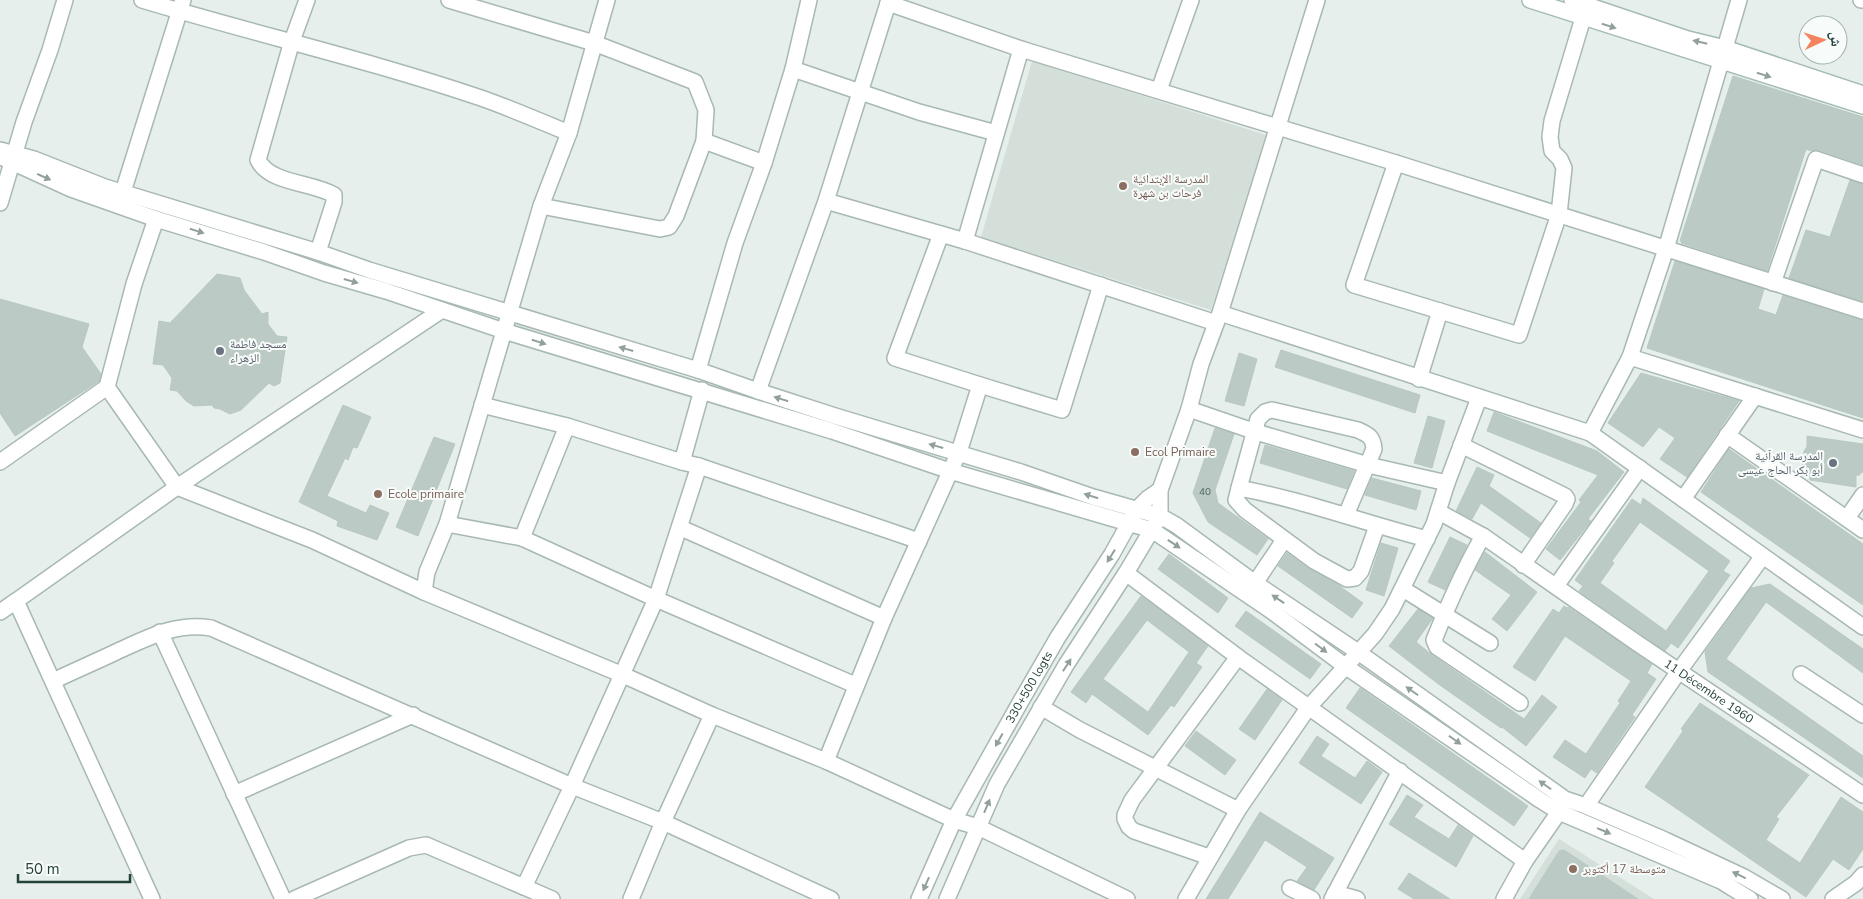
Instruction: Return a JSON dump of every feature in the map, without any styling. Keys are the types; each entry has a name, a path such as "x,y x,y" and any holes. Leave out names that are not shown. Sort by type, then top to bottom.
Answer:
{"street":[{"path":"0,203 7,155 50,50 65,0"},
{"path":"142,0 181,6 482,98 569,133"},
{"path":"307,0 292,41 258,160 261,166 273,176 334,195 324,255 324,273"},
{"path":"449,0 594,43 695,82 706,110 704,141 676,216 669,227 660,229 541,206"},
{"path":"424,592 427,572 446,524 541,206 569,133 607,0"},
{"path":"698,370 735,243 764,163 793,69 809,0"},
{"path":"1159,90 1191,0"},
{"path":"947,899 997,784 1066,665 1126,573 1160,516 1160,490 1189,409 1201,364 1218,318 1317,0"},
{"path":"1530,0 1583,18 1723,54 1863,94"},
{"path":"1572,0 1688,39 1863,106"},
{"path":"1590,433 1630,357 1666,249 1739,0"},
{"path":"758,392 826,201 888,2 1021,48 1396,162 1863,311"},
{"path":"123,192 181,6"},
{"path":"1396,162 1354,285 1519,335 1559,214 1564,168 1560,159 1552,151 1550,137 1552,122 1583,18"},
{"path":"966,241 1021,48"},
{"path":"793,69 860,90 919,112 996,134"},
{"path":"704,141 764,163"},
{"path":"7,155 698,370 758,392 959,452 1093,497 1160,516 1176,525 1255,583 1358,652 1562,805 1721,881 1750,899"},
{"path":"7,155 71,188 156,219 240,244 504,331 832,430 950,471 1152,530 1270,610 1345,666 1540,800 1562,805 1586,806 1744,877 1782,899"},
{"path":"1773,283 1816,159 1863,174"},
{"path":"826,201 966,241 1101,285 1218,318 1590,433 1863,627"},
{"path":"2,456 107,387 134,284 156,219"},
{"path":"941,234 895,358 1062,410 1101,285"},
{"path":"0,612 178,487 442,310"},
{"path":"1419,379 1440,311"},
{"path":"1630,357 1863,430"},
{"path":"826,761 855,685 959,452 980,385"},
{"path":"107,387 178,487 312,540 424,592 623,675 712,716 826,761 954,820 978,828 1098,893 1128,899"},
{"path":"682,462 702,390"},
{"path":"1683,498 1755,396"},
{"path":"1186,899 1238,810 1308,708 1375,634 1392,609 1439,512 1447,483 1479,398"},
{"path":"482,406 567,426 699,466 919,541"},
{"path":"1189,409 1256,432 1368,465 1447,483"},
{"path":"1346,515 1374,449 1373,440 1369,434 1272,410 1265,412 1258,419 1236,500 1245,510 1284,540 1336,574 1347,579 1355,578 1360,571 1377,526"},
{"path":"522,538 567,426"},
{"path":"1727,435 1863,530"},
{"path":"1461,446 1566,496 1565,504 1523,565"},
{"path":"530,893 572,786 656,599 681,528 699,466"},
{"path":"1556,586 1640,468"},
{"path":"1239,488 1346,515 1377,526 1427,539"},
{"name":"330+500 logts","path":"919,899 954,820 1058,637 1138,509 1147,499 1160,490"},
{"path":"1847,518 1863,495"},
{"name":"11 Décembre 1960","path":"1439,512 1483,536 1863,795"},
{"path":"446,524 522,538 656,599 855,685"},
{"path":"681,528 884,618"},
{"path":"1483,536 1434,640 1437,647 1520,703"},
{"path":"1255,583 1284,540"},
{"path":"1586,806 1679,671 1763,556"},
{"path":"1126,573 1308,708 1526,861"},
{"path":"1402,589 1490,644"},
{"path":"16,601 152,899"},
{"path":"53,681 160,632 196,625 211,628 572,786 663,822 831,899"},
{"path":"160,632 283,899"},
{"path":"1209,857 1134,831 1127,823 1125,814 1154,767 1238,657"},
{"path":"1801,674 1863,715"},
{"path":"1041,707 1060,719 1238,810"},
{"path":"234,794 413,715"},
{"path":"631,899 663,822 712,716"},
{"path":"1357,899 1334,896 1400,771"},
{"path":"1504,899 1562,805"},
{"path":"294,899 409,848 426,844 530,893 552,899"},
{"path":"1839,896 1863,875"},
{"path":"1290,888 1312,899"}],"shaded area":[{"name":"المدرسة الإبتدائية فرحات بن شهرة","path":"1032,61 1266,135 1211,310 981,237"},
{"name":"متوسطة 17 أكتوبر","path":"1559,839 1654,899 1520,899"}],"building":[{"path":"1733,76 1863,117 1863,165 1819,150 1811,151 1806,149 1767,271 1681,243 1680,241"},
{"path":"1850,180 1863,184 1863,301 1789,278 1806,230 1830,237"},
{"path":"1675,261 1764,289 1758,309 1776,315 1783,295 1863,320 1863,418 1647,348"},
{"name":"مسجد فاطمة الزهراء","path":"217,274 240,278 244,290 262,314 268,312 268,324 277,336 287,337 280,383 274,386 269,383 241,410 230,414 214,408 212,405 194,406 186,401 177,391 170,390 172,378 163,365 153,364 159,321 170,323"},
{"path":"0,299 89,324 82,347 101,374 99,381 15,436 0,413"},
{"path":"1281,350 1420,395 1415,413 1275,367"},
{"path":"1239,353 1257,359 1244,406 1225,401"},
{"path":"1641,373 1739,401 1687,477 1660,459 1675,438 1659,427 1643,447 1608,423"},
{"path":"343,405 371,417 357,448 353,447 348,460 345,458 327,496 366,513 370,505 389,513 377,540 337,526 338,521 299,502"},
{"path":"1494,412 1597,451 1624,472 1588,519 1591,521 1560,560 1546,549 1581,502 1579,500 1598,475 1487,431"},
{"path":"1428,416 1445,421 1432,468 1414,463"},
{"path":"1215,428 1234,434 1215,490 1218,503 1268,539 1257,555 1208,522 1193,493"},
{"name":"المدرسة القرآنية أبو بكر الحاج عيسى","path":"1807,436 1863,444 1863,472 1860,475 1856,475 1856,487 1810,480 1810,468 1802,468 1804,451 1807,447"},
{"path":"434,437 455,444 418,536 396,527"},
{"path":"1265,445 1354,471 1347,489 1260,463"},
{"path":"1729,449 1863,544 1863,605 1701,492"},
{"path":"1477,467 1494,475 1489,486 1541,523 1530,538 1481,503 1472,519 1456,511"},
{"path":"1372,478 1421,491 1416,510 1365,495"},
{"path":"1643,498 1730,561 1723,571 1730,575 1678,648 1671,643 1665,651 1579,591 1583,586 1575,580 1632,499 1641,505","holes":["1640,522 1709,571 1666,631 1600,583 1614,563 1612,561"]},
{"path":"1450,537 1467,545 1445,590 1428,582"},
{"path":"1381,543 1398,548 1384,596 1366,590"},
{"path":"1485,552 1537,592 1507,631 1492,619 1511,595 1475,570"},
{"path":"1287,553 1363,603 1352,618 1278,566"},
{"path":"1169,554 1228,598 1218,613 1158,569"},
{"path":"1770,584 1863,649 1863,673 1766,602 1726,659 1863,756 1863,778 1708,672 1705,652 1751,588"},
{"path":"1141,596 1208,646 1196,663 1202,667 1174,707 1171,705 1148,735 1092,694 1086,703 1071,692","holes":["1147,620 1189,652 1148,712 1103,679"]},
{"path":"1564,606 1652,664 1647,673 1656,679 1632,715 1635,717 1597,773 1591,769 1585,778 1553,757 1565,740 1586,754 1620,703 1618,701 1631,681 1565,636 1535,681 1513,667 1553,609 1559,613"},
{"path":"1418,609 1433,618 1416,642 1432,655 1524,719 1542,695 1557,707 1526,746 1502,727 1437,683 1389,646"},
{"path":"1246,611 1321,664 1310,679 1235,626"},
{"path":"1360,688 1528,806 1514,826 1346,708"},
{"path":"1267,689 1282,700 1255,740 1239,729"},
{"path":"1700,703 1809,775 1776,817 1779,819 1766,840 1800,863 1841,797 1863,812 1863,849 1849,870 1833,859 1806,897 1645,787 1683,731 1681,729"},
{"path":"1196,731 1236,760 1225,775 1185,746"},
{"path":"1317,736 1329,744 1321,756 1355,778 1367,761 1382,772 1361,804 1299,763"},
{"path":"1407,795 1423,805 1414,817 1449,839 1458,825 1473,836 1456,867 1389,824"},
{"path":"1260,812 1334,858 1314,890 1297,881 1307,867 1265,840 1228,899 1206,899"},
{"name":"متوسطة 17 أكتوبر","path":"1564,850 1638,899 1529,899 1559,851"},
{"path":"1409,873 1450,899 1414,899 1398,889"}],"place":[{"name":"المدرسة الإبتدائية فرحات بن شهرة","path":"1123,186"},
{"name":"مسجد فاطمة الزهراء","path":"220,351"},
{"name":"Ecol Primaire","path":"1135,452"},
{"name":"المدرسة القرآنية أبو بكر الحاج عيسى","path":"1833,463"},
{"name":"Ecole primaire","path":"378,494"},
{"name":"متوسطة 17 أكتوبر","path":"1573,869"}]}
